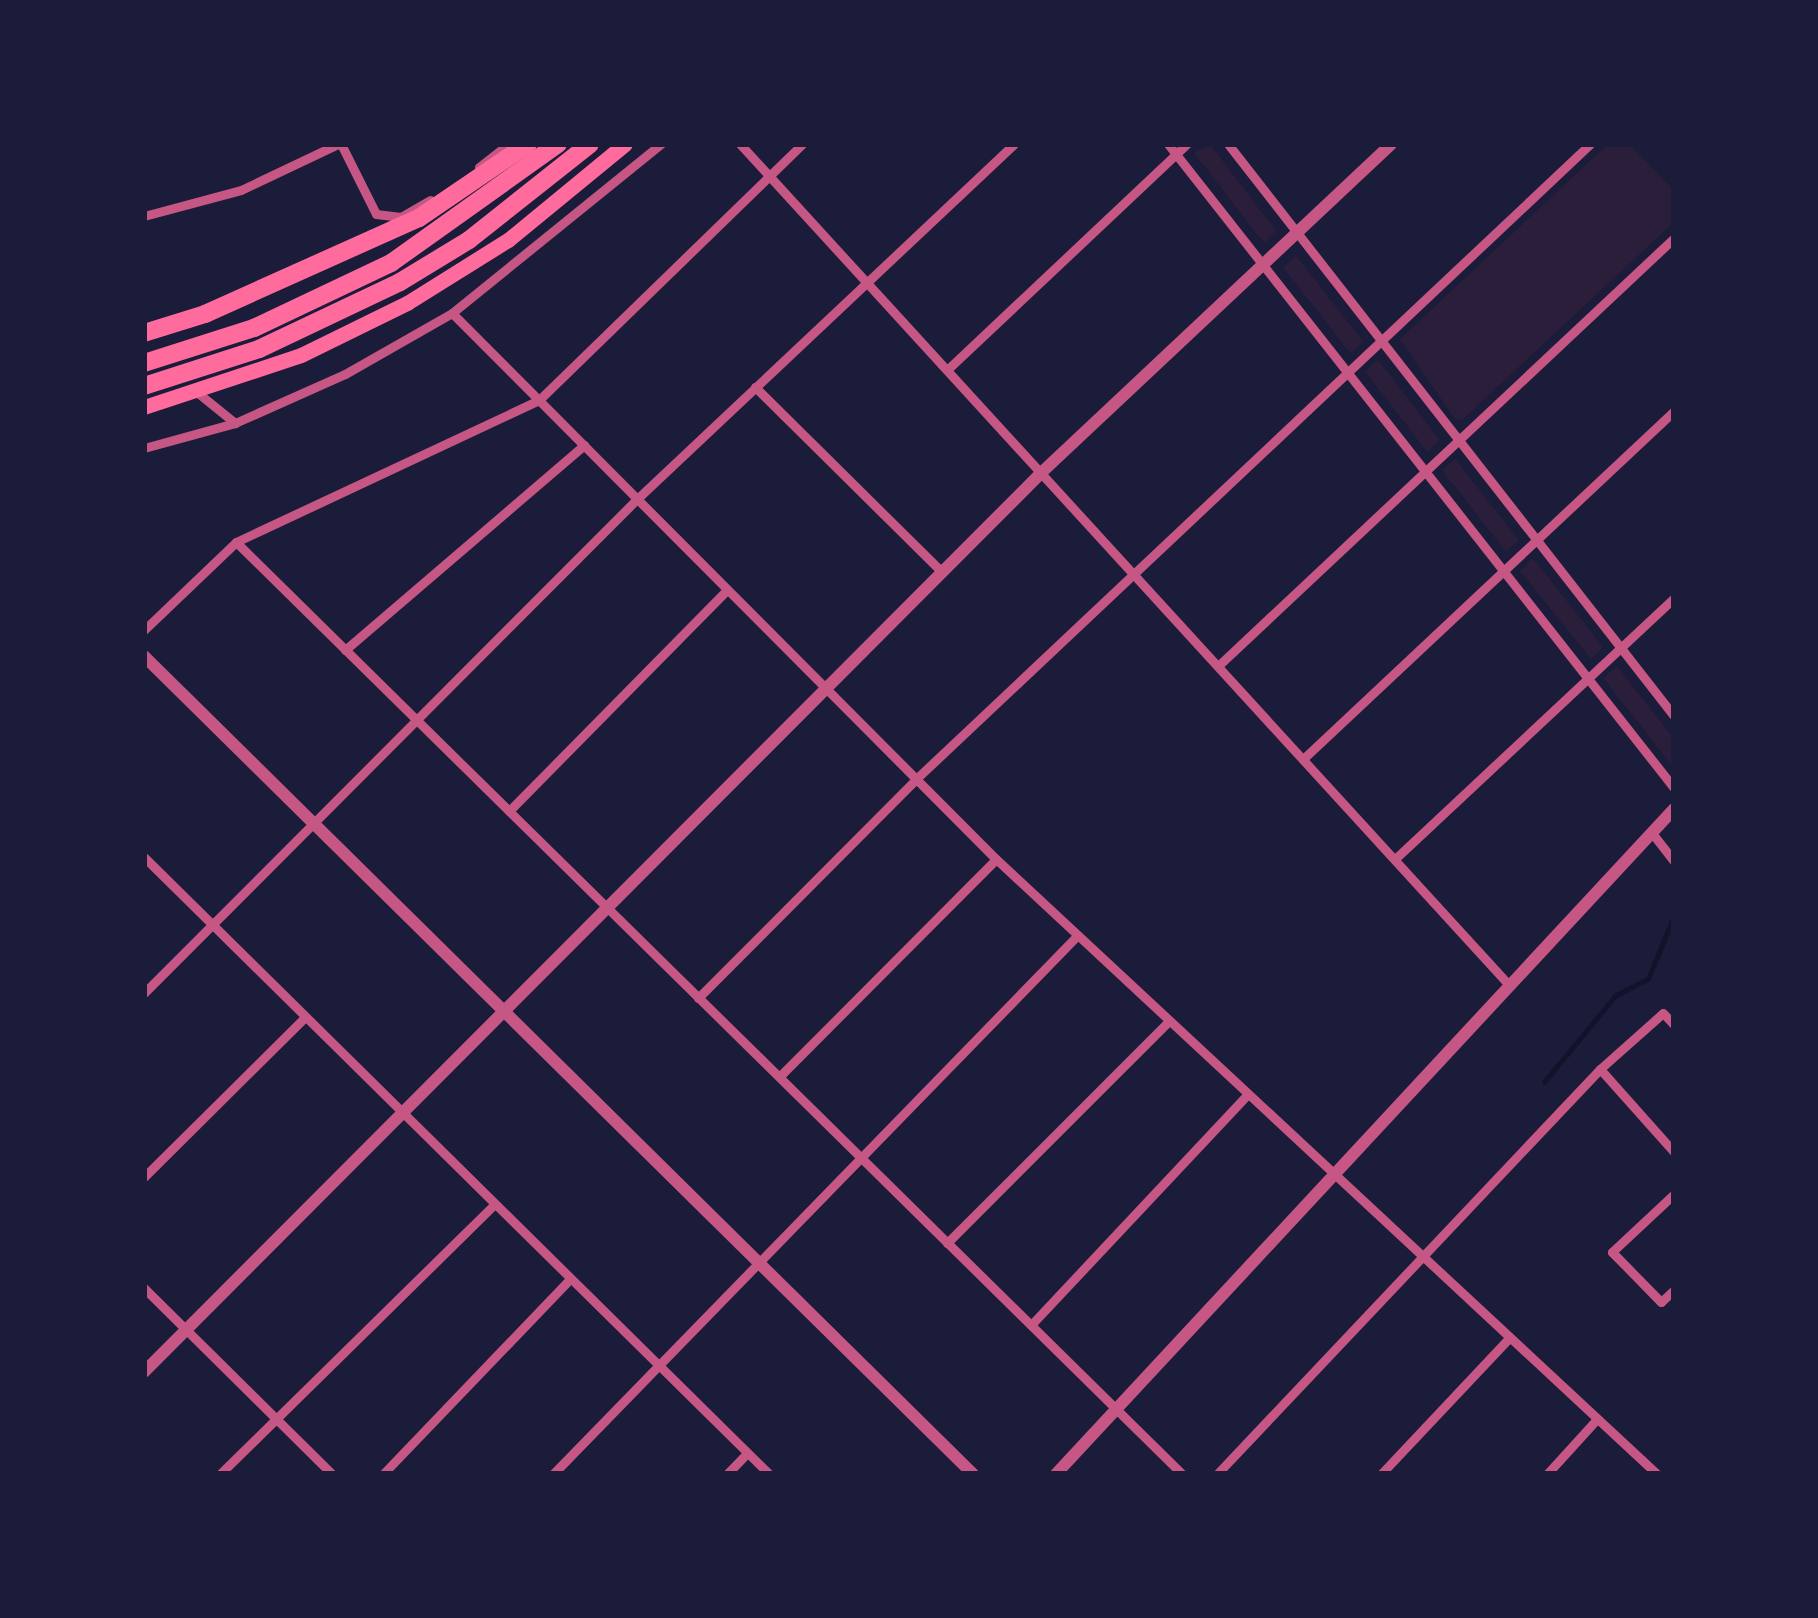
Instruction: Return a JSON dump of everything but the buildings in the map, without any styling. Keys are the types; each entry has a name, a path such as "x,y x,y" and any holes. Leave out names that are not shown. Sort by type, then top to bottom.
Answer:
{"highway":[{"path":"144,333 206,314 419,218 528,144"},
{"path":"144,363 254,328 391,263 558,144"},
{"path":"144,386 193,372 400,282 469,240 590,144"},
{"path":"144,403 197,393 301,356 407,303 508,240 625,144"},
{"path":"144,403 193,372"}],"street":[{"path":"144,216 241,190 340,144 376,214 387,219 447,190 508,144"},
{"path":"144,448 235,423 345,374 452,313 661,144"},
{"path":"740,144 1510,986"},
{"path":"144,630 236,542 539,400 802,144"},
{"path":"144,993 637,499 1014,144"},
{"path":"1168,144 1674,788"},
{"path":"948,369 1187,144"},
{"path":"1228,144 1674,716"},
{"path":"144,1372 1041,473 1391,144"},
{"path":"698,998 916,779 1590,144"},
{"path":"1218,666 1674,238"},
{"path":"452,313 996,859 1418,1258 1657,1474"},
{"path":"755,387 942,572"},
{"path":"197,393 235,423"},
{"path":"1303,759 1674,411"},
{"path":"345,650 584,445"},
{"path":"236,542 1182,1474"},
{"path":"508,811 727,590"},
{"path":"1396,858 1674,598"},
{"path":"144,656 973,1474"},
{"path":"1056,1474 1674,809"},
{"path":"1652,833 1674,861"},
{"path":"144,857 769,1474"},
{"path":"780,1076 996,859"},
{"path":"553,1474 1077,936"},
{"path":"1217,1474 1600,1069 1663,1013 1674,1024"},
{"path":"144,1177 304,1018"},
{"path":"947,1243 1168,1022"},
{"path":"1600,1069 1674,1152"},
{"path":"1031,1324 1246,1096"},
{"path":"1674,1195 1612,1252 1661,1302 1674,1290"},
{"path":"220,1474 495,1204"},
{"path":"383,1474 570,1279"},
{"path":"144,1288 332,1474"},
{"path":"1381,1474 1509,1338"},
{"path":"1546,1474 1598,1419"},
{"path":"727,1474 747,1453"}],"shaded area":[{"path":"1210,144 1276,231 1264,243 1194,153"},
{"path":"1608,144 1629,144 1674,190 1674,222 1462,420 1455,419 1400,339"},
{"path":"1296,256 1363,341 1351,354 1283,267"},
{"path":"1378,360 1440,440 1427,452 1365,371"},
{"path":"1455,459 1519,540 1506,552 1442,470"},
{"path":"1533,558 1603,647 1591,659 1520,571"},
{"path":"1617,666 1674,739 1674,768 1603,678"}],"waterway":[{"path":"1544,1082 1616,995 1648,979 1674,916"}]}
